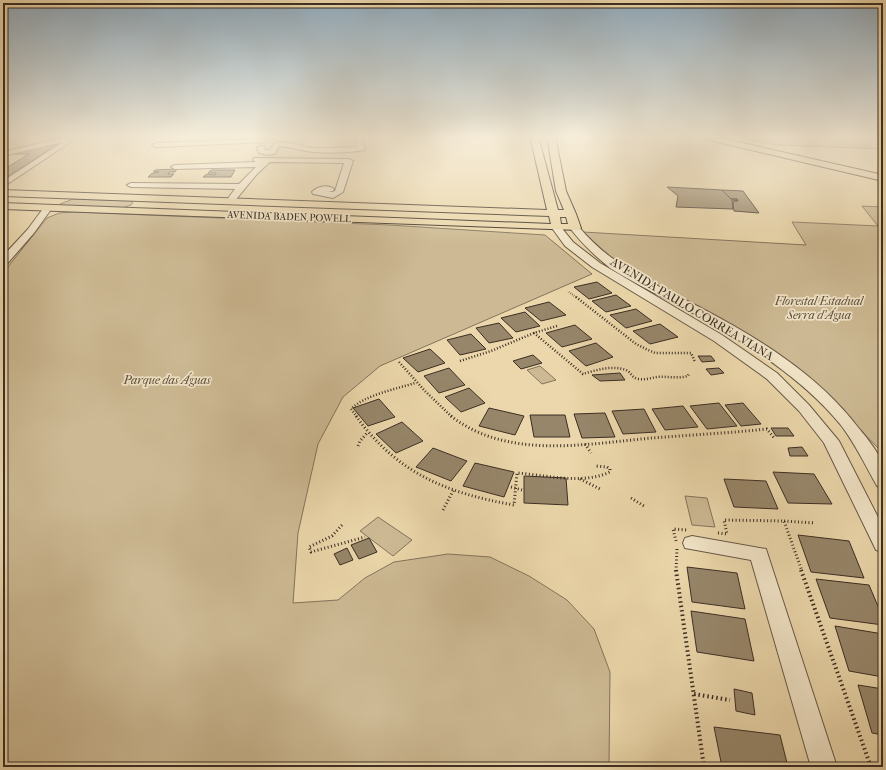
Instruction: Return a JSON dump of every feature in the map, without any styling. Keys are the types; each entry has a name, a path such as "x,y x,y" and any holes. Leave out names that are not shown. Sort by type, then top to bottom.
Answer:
{"main road":[{"path":"542,172 557,228"},
{"name":"AVENIDA PAULO CORREA VIANA","path":"558,172 561,191 571,214 575,228"},
{"path":"857,172 883,178"},
{"name":"AVENIDA BADEN POWELL","path":"3,193 571,214"},
{"path":"48,208 60,200 89,196"},
{"name":"AVENIDA BADEN POWELL","path":"3,206 575,228"},
{"path":"275,217 350,216 358,212 355,206"}],"street":[{"path":"3,185 23,172"},
{"path":"230,201 254,172"},
{"path":"330,189 319,190 316,192 333,195 338,192 345,172"},
{"path":"131,185 242,187"},
{"path":"194,200 207,186"},
{"path":"3,262 31,231 48,208"},
{"path":"557,228 574,249 596,265 718,338 772,376 804,408 831,441 883,545"},
{"name":"AVENIDA PAULO CORREA VIANA","path":"575,228 591,247 617,266 648,285 751,342 812,386 840,414 862,443 883,482"},
{"path":"691,537 759,554 824,767"}],"path":[{"path":"569,292 636,344 655,353 691,353 695,362"},
{"path":"460,361 491,351 534,333 557,326"},
{"path":"534,333 583,374 604,368 614,367 628,371 631,376 641,380 657,377 683,378 689,374"},
{"path":"399,362 440,407 456,421 476,432 497,440 533,444 585,444 767,429 775,439"},
{"path":"415,383 361,401 352,406 351,409 368,432 391,456 427,479 468,494 514,505 517,473 579,478 604,476 610,472 610,469 607,467 596,466"},
{"path":"358,446 360,441 368,432"},
{"path":"585,444 591,453"},
{"path":"579,478 600,488"},
{"path":"511,488 522,490"},
{"path":"443,510 454,489"},
{"path":"631,498 644,506"},
{"path":"712,532 728,534 724,520 815,523"},
{"path":"784,521 871,767"},
{"path":"342,526 332,536 309,547 311,552 365,537"},
{"path":"691,537 673,529 677,544 678,556 676,575 704,767"},
{"path":"694,694 730,700"}],"green space":[{"path":"73,199 133,202 131,205 122,208 61,206 60,204"},
{"name":"Florestal Estadual Serra d'Água","path":"862,206 883,207 883,456 879,449 823,391 608,256 583,232 806,245 792,222 878,226"},
{"name":"Parque das Águas","path":"74,212 389,225 545,235 592,274 380,366 343,397 318,444 298,533 293,603 338,600 365,578 394,562 448,554 490,557 529,576 567,600 594,629 610,672 609,767 3,767 3,273 47,218 59,213"},
{"path":"540,366 556,380 542,384 527,370"},
{"path":"685,496 707,498 715,527 692,525"},
{"path":"378,517 412,540 393,556 360,531"}],"building":[{"path":"3,172 15,172 3,180"},
{"path":"153,172 175,172 169,172 168,174 174,174 171,177 148,177 151,174 159,172"},
{"path":"234,172 231,177 203,177 207,174 215,175 216,173 208,173"},
{"path":"667,187 722,190 731,199 737,199 738,201 732,200 733,209 676,207 678,196"},
{"path":"722,190 743,191 759,213 734,211 733,204 734,201 738,201 737,199 731,199"},
{"path":"597,282 612,293 589,299 574,287"},
{"path":"616,295 631,306 606,312 592,301"},
{"path":"549,302 566,315 541,321 525,308"},
{"path":"636,309 652,321 626,328 610,315"},
{"path":"525,312 540,326 516,332 501,318"},
{"path":"499,323 513,338 489,343 476,328"},
{"path":"660,324 678,337 650,344 633,331"},
{"path":"575,325 592,339 562,347 546,333"},
{"path":"471,334 486,349 460,355 447,340"},
{"path":"596,343 613,357 586,366 569,351"},
{"path":"430,349 445,363 418,372 403,358"},
{"path":"533,355 542,363 521,369 513,361"},
{"path":"698,356 711,356 715,361 702,362"},
{"path":"449,368 465,385 439,393 424,376"},
{"path":"719,368 724,373 711,375 706,369"},
{"path":"620,373 625,380 600,381 592,375"},
{"path":"469,388 485,403 461,412 445,397"},
{"path":"379,399 395,417 368,426 353,408"},
{"path":"719,403 737,426 707,429 690,406"},
{"path":"743,403 761,424 741,426 725,405"},
{"path":"683,406 698,427 665,430 652,409"},
{"path":"489,408 524,416 515,435 479,426"},
{"path":"644,409 656,432 623,434 612,411"},
{"path":"605,413 615,437 582,438 574,414"},
{"path":"530,415 565,415 570,437 534,437"},
{"path":"402,422 423,441 396,453 376,434"},
{"path":"771,428 788,428 794,436 776,436"},
{"path":"802,447 808,456 790,456 788,448"},
{"path":"433,448 467,461 451,481 416,467"},
{"path":"475,463 514,472 504,497 463,486"},
{"path":"773,472 814,474 832,504 788,503"},
{"path":"524,476 566,478 568,505 524,503"},
{"path":"724,479 766,481 778,509 734,507"},
{"path":"798,535 849,541 864,578 811,572"},
{"path":"369,538 377,552 359,559 351,545"},
{"path":"347,548 353,560 340,565 334,554"},
{"path":"687,567 737,573 745,609 692,602"},
{"path":"816,579 869,585 883,618 883,625 830,618"},
{"path":"691,611 745,619 754,661 697,652"},
{"path":"835,626 883,634 883,677 849,671"},
{"path":"858,685 883,689 883,735 872,733"},
{"path":"734,689 752,693 755,715 736,711"},
{"path":"714,727 780,735 788,767 722,767"}]}
